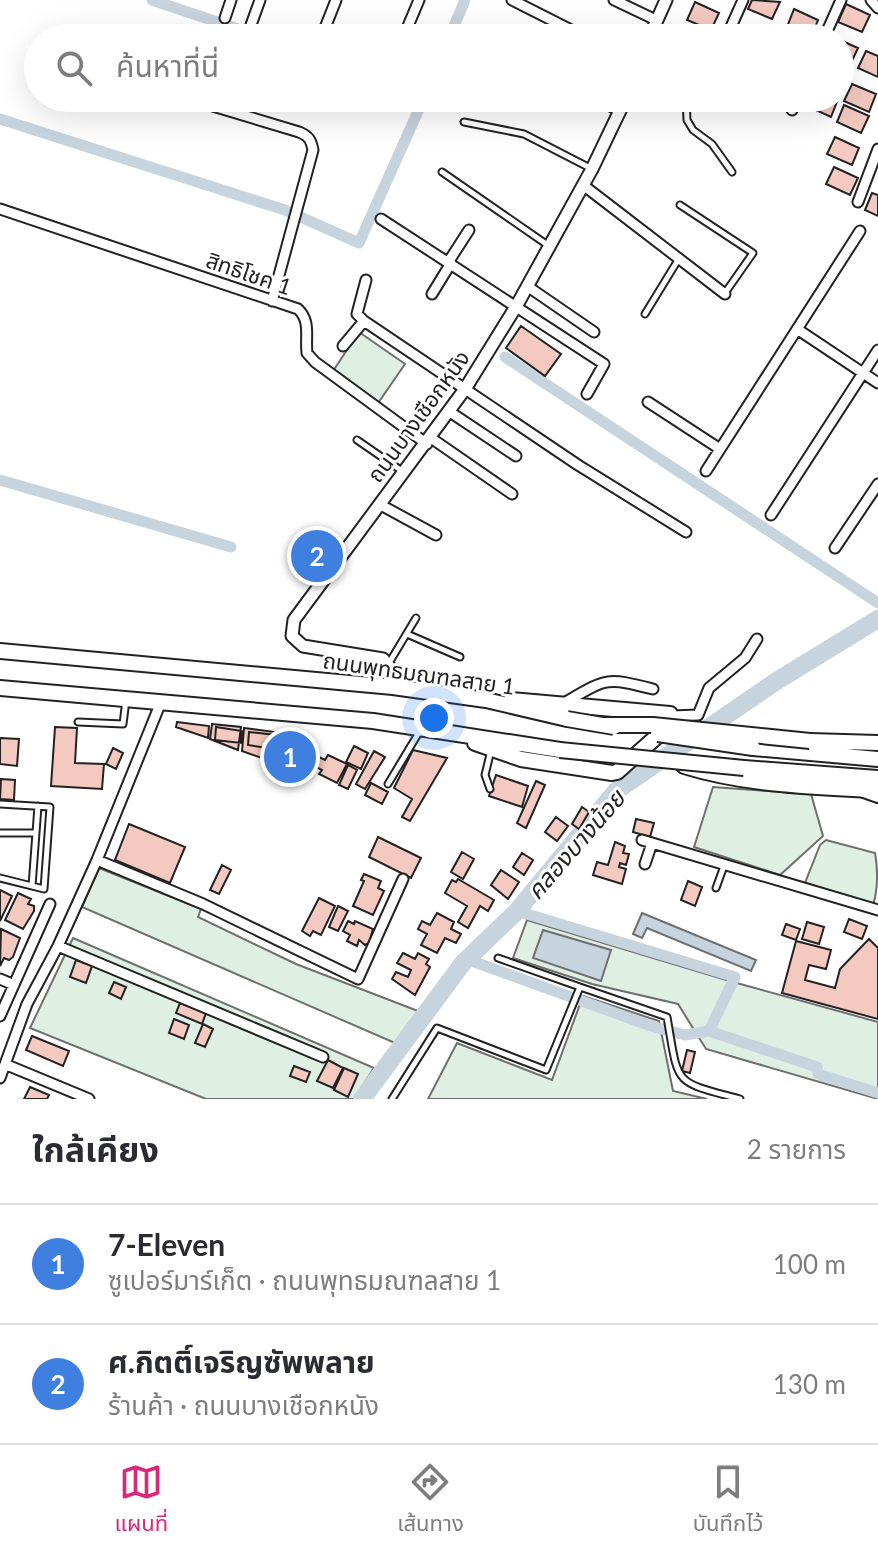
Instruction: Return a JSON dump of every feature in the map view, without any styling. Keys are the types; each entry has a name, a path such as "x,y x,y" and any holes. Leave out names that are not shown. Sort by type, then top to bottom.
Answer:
{"main road":[{"name":"ถนนพุทธมณฑลสาย 1","path":"0,651 393,687 486,700 567,719 753,748 878,759"},
{"path":"0,688 373,721 560,750 859,783 878,793"},
{"path":"451,733 521,759 609,773 617,772 672,724 672,716 564,703 486,700"},
{"path":"605,725 653,725 810,741 878,743"},
{"path":"672,762 729,777 810,787 859,783 878,778"}],"street":[{"path":"225,18 231,0"},
{"path":"251,24 260,0"},
{"path":"327,24 336,0"},
{"path":"409,24 419,0"},
{"path":"512,0 559,24"},
{"path":"614,0 656,20"},
{"path":"654,24 666,0"},
{"path":"732,24 743,0"},
{"path":"830,24 841,0"},
{"path":"871,0 878,8"},
{"path":"233,112 299,132 312,142 313,150 272,301"},
{"name":"ถนนบางเชือกหนัง","path":"389,663 375,656 303,646 296,642 291,630 294,620 465,389 517,305 592,169 620,112"},
{"path":"858,202 878,149"},
{"path":"583,185 725,294"},
{"name":"สิทธิโชค 1","path":"0,209 298,309 304,314 307,324 307,353 315,362 429,441"},
{"path":"381,219 604,364 587,394"},
{"path":"432,294 469,230"},
{"path":"706,471 860,231"},
{"path":"366,280 357,314 364,321 686,532"},
{"path":"527,286 594,332"},
{"path":"343,346 364,321"},
{"path":"797,329 878,383"},
{"path":"771,515 878,350"},
{"path":"648,402 720,449"},
{"path":"450,412 516,456"},
{"path":"429,441 512,494"},
{"path":"835,548 878,484"},
{"path":"379,504 436,535"},
{"path":"672,716 698,715 709,688 745,658 757,639"},
{"path":"389,663 393,687"},
{"path":"564,703 596,685 616,680 653,689"},
{"path":"0,1078 27,1004 58,946 97,860 161,702"},
{"path":"645,864 647,842 878,910"},
{"path":"97,860 203,904 358,979 403,879"},
{"path":"0,1016 50,904"},
{"path":"58,946 323,1057"},
{"path":"0,979 14,985"},
{"path":"7,1065 89,1099"}],"lane":[{"path":"687,112 693,130 712,144 732,172"},
{"path":"464,122 524,134 592,169"},
{"path":"442,172 549,246"},
{"path":"680,205 753,253 725,294"},
{"path":"645,314 678,260"},
{"path":"357,440 405,473"},
{"path":"389,663 416,618"},
{"path":"407,634 460,657"},
{"path":"78,722 123,724 126,699"},
{"path":"388,784 421,728"},
{"path":"490,789 485,775 491,749"},
{"path":"0,804 50,807 44,889 0,878"},
{"path":"32,886 38,806"},
{"path":"0,833 36,833"},
{"path":"716,888 725,865"},
{"path":"498,958 667,1017 676,1070 686,1083 740,1099"},
{"path":"392,1099 437,1028 546,1070 580,987"}],"green space":[{"path":"359,332 405,364 376,406 331,374"},
{"path":"713,787 811,794 823,836 780,875 694,847"},
{"path":"826,840 875,853 877,879 873,905 805,883 820,845"},
{"path":"99,868 201,909 198,917 296,964 418,1011 395,1043 82,907"},
{"path":"527,920 878,1022 878,1099 706,1049 678,1004 592,984 513,958"},
{"path":"73,938 374,1068 354,1099 206,1099 30,1028"},
{"path":"583,996 659,1021 673,1091 707,1099 428,1099 457,1043 552,1080"}],"shaded area":[{"path":"642,913 756,960 751,971 647,928 642,938 633,934"},
{"path":"543,930 611,950 601,981 533,958"}],"building":[{"path":"752,0 780,2 772,19 748,9"},
{"path":"695,2 719,13 714,24 697,24 687,20"},
{"path":"846,4 870,15 862,32 854,29 854,24 838,22"},
{"path":"794,9 818,20 816,24 788,24"},
{"path":"866,51 878,56 878,77 858,68"},
{"path":"854,85 876,94 869,112 854,105"},
{"path":"854,109 869,116 861,133 837,122 841,112 854,112"},
{"path":"835,137 859,148 852,165 827,154"},
{"path":"834,167 858,178 850,195 826,184"},
{"path":"872,193 878,195 878,216 865,210"},
{"path":"521,326 561,354 545,376 506,348"},
{"path":"177,722 209,726 208,738 176,727"},
{"path":"212,724 241,727 238,750 210,739"},
{"path":"55,727 77,728 75,763 104,764 102,789 51,786"},
{"path":"216,727 242,731 241,743 215,740"},
{"path":"244,728 275,732 270,761 242,751"},
{"path":"249,732 276,735 274,749 248,745"},
{"path":"0,738 19,739 17,766 0,764"},
{"path":"280,742 308,754 300,772 273,761"},
{"path":"354,746 368,753 361,769 346,762"},
{"path":"113,748 123,753 116,769 106,764"},
{"path":"413,750 447,758 410,821 402,817 412,799 394,788"},
{"path":"374,751 385,757 365,789 356,784"},
{"path":"328,755 347,764 337,783 319,774 322,770 314,766 319,757 325,760"},
{"path":"348,765 357,770 348,789 339,785"},
{"path":"496,775 528,786 522,807 489,796"},
{"path":"1,779 15,780 14,800 0,799"},
{"path":"536,781 545,785 526,828 517,823"},
{"path":"371,783 388,792 382,804 365,795"},
{"path":"582,807 589,812 579,829 572,824"},
{"path":"556,817 568,826 557,841 545,832"},
{"path":"636,819 654,823 650,837 633,832"},
{"path":"129,824 185,847 170,883 115,860"},
{"path":"378,837 421,858 411,878 369,857"},
{"path":"615,842 625,846 623,853 629,854 626,865 620,863 619,867 626,869 622,884 593,875 597,862 608,865"},
{"path":"462,852 474,859 463,879 451,872"},
{"path":"522,853 533,860 524,875 513,867"},
{"path":"222,865 231,870 219,894 210,890"},
{"path":"501,870 519,882 508,899 491,885"},
{"path":"364,874 381,881 378,888 384,891 373,915 353,906"},
{"path":"458,879 494,900 488,911 480,906 468,928 458,922 467,906 445,893 452,880 456,882"},
{"path":"688,881 702,887 695,906 681,900"},
{"path":"0,890 12,896 0,921"},
{"path":"18,893 31,899 28,904 34,906 23,929 5,920"},
{"path":"319,898 335,906 321,935 313,931 310,936 302,931"},
{"path":"338,906 348,911 338,931 329,927"},
{"path":"437,913 454,922 451,929 461,934 456,943 445,938 437,953 421,945 427,934 418,929 422,921 430,925"},
{"path":"849,919 867,926 862,939 844,932"},
{"path":"348,921 373,929 369,943 365,945 359,940 357,946 347,941 350,935 343,931"},
{"path":"807,922 824,927 819,944 802,939"},
{"path":"786,924 800,929 796,940 782,935"},
{"path":"1,929 20,938 13,957 9,960 4,958 0,966"},
{"path":"869,939 878,948 878,1019 782,993 796,941 831,950 826,969 809,965 805,980 835,988 840,969"},
{"path":"403,953 415,959 418,953 429,959 426,964 430,967 415,995 392,979 396,972 408,977 411,970 397,963"},
{"path":"76,960 92,966 86,983 70,977"},
{"path":"114,982 126,987 121,999 109,993"},
{"path":"180,1003 206,1013 202,1024 176,1013"},
{"path":"174,1019 189,1025 184,1039 169,1033"},
{"path":"203,1024 213,1029 205,1047 195,1043"},
{"path":"32,1036 69,1051 63,1066 26,1050"},
{"path":"687,1050 695,1052 690,1073 682,1071"},
{"path":"328,1060 343,1068 333,1088 317,1081"},
{"path":"294,1066 310,1072 306,1082 290,1076"},
{"path":"344,1068 358,1074 348,1097 334,1090"},
{"path":"30,1087 49,1095 47,1099 24,1099"}],"waterway":[{"path":"152,0 223,24"},
{"path":"455,24 465,0"},
{"path":"0,119 285,210 359,243 418,112"},
{"path":"505,357 878,603"},
{"path":"0,480 231,547"},
{"name":"คลองบางน้อย","path":"362,1099 463,963 517,911 616,791 775,682 878,619"},
{"path":"517,911 735,977 709,1031 817,1067 818,1074 878,1093"},
{"path":"466,959 651,1026 685,1035 709,1031"}],"place":[{"name":"ศ.กิตติ์เจริญซัพพลาย","path":"317,556"},
{"name":"7-Eleven","path":"290,757"}]}
